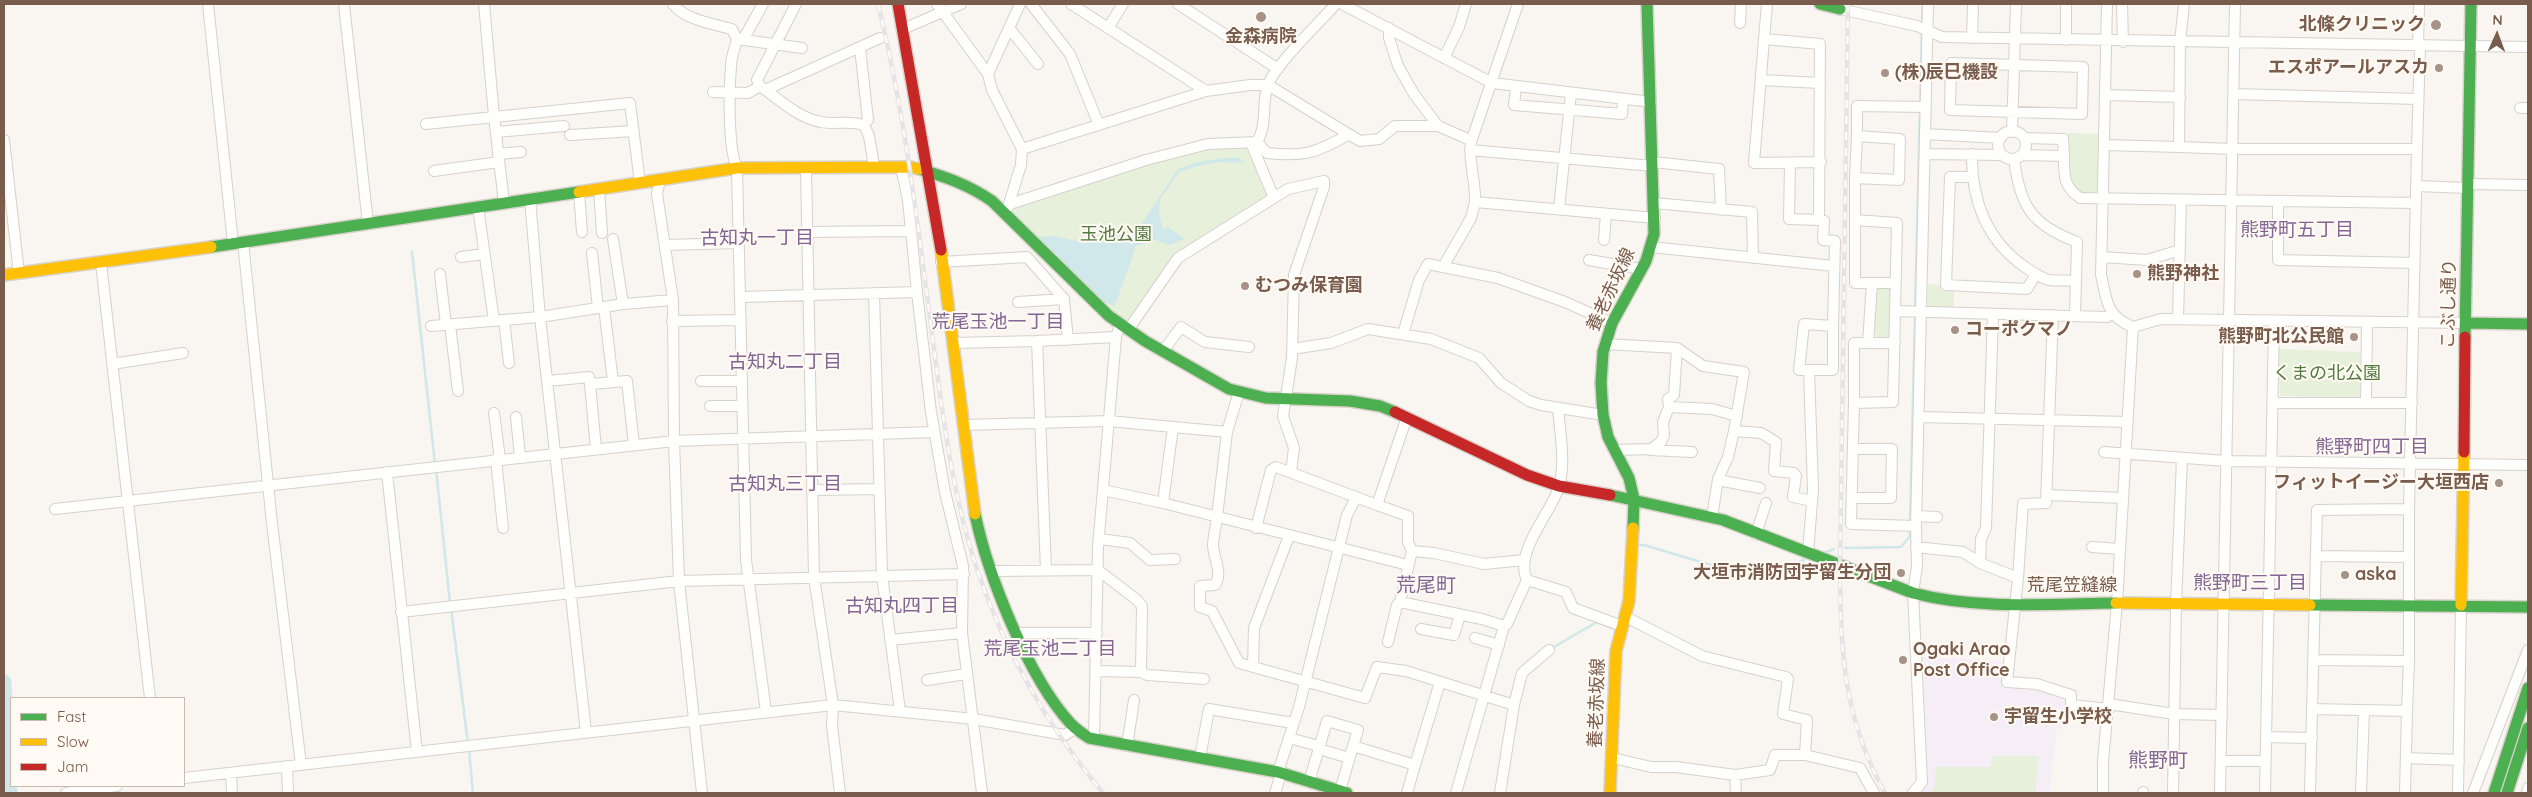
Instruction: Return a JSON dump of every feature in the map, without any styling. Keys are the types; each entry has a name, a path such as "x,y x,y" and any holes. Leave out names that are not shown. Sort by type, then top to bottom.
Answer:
{"main road":[{"path":"898,4 927,170 954,343 977,525 1018,633 1039,676 1061,712 1083,735 1127,746 1279,773 1344,792"},
{"name":"養老赤坂線","path":"1610,793 1613,758 1616,651 1629,601 1634,499 1630,478 1608,437 1603,415 1601,383 1605,344 1612,323 1642,269 1651,247 1655,218 1647,4"},
{"path":"1820,4 1840,7"},
{"name":"こぶし通り","path":"2461,605 2471,4"},
{"name":"荒尾笠縫線","path":"4,275 102,263 737,168 874,166 927,170 975,189 1007,208 1080,290 1124,328 1239,392 1266,398 1350,401 1380,406 1407,417 1527,475 1559,486 1634,499 1712,517 1913,593 1968,604 2117,603 2528,607"},
{"path":"2466,323 2528,324"},
{"path":"2494,793 2528,688"},
{"path":"2507,793 2528,728"}],"street":[{"path":"208,4 270,485 272,523 301,765"},
{"path":"344,4 368,224"},
{"path":"484,4 504,203"},
{"path":"673,4 678,11 686,15 732,29 740,39 802,48"},
{"path":"763,4 740,39 730,64 732,158 737,168 747,580 766,712"},
{"path":"796,4 757,80 762,88 805,118 822,123 852,121 864,124"},
{"path":"903,29 941,8 961,4"},
{"path":"988,74 1020,4"},
{"path":"1031,4 1070,54 1099,124"},
{"path":"1070,4 1206,91"},
{"path":"1108,28 1123,4"},
{"path":"1178,4 1278,69"},
{"path":"1274,198 1254,143 1266,115 1268,85 1278,69 1336,4"},
{"path":"1342,4 1492,83 1651,102"},
{"path":"1444,58 1459,27 1466,4"},
{"path":"1443,267 1470,218 1475,202 1475,180 1470,150 1518,4"},
{"path":"1740,23 1741,4"},
{"path":"1767,4 1754,163 1790,164 1821,162"},
{"path":"1913,793 1922,782 1913,593 1916,547 1913,523 1918,416 1917,312 1925,154 1922,107 1924,29 1928,4"},
{"path":"1972,38 1973,4"},
{"path":"2012,132 2016,4"},
{"path":"2066,4 2066,40"},
{"path":"2107,4 2101,275 2108,307 2112,314 2133,327 2161,319 2274,322 2466,323"},
{"path":"2122,4 2122,42"},
{"path":"2179,147 2180,42 2184,4"},
{"path":"2220,793 2235,4"},
{"path":"2406,793 2410,606 2409,509 2419,4"},
{"path":"1840,7 1924,29 1942,38 2122,42 2528,46"},
{"path":"941,8 988,74 992,90 1022,150 1021,165 1007,208"},
{"path":"1009,28 1038,64"},
{"path":"1388,28 1389,38 1398,66 1414,94 1438,126"},
{"path":"713,92 748,93 860,48 880,38"},
{"path":"1764,39 1820,44 1821,162 1819,220"},
{"path":"860,48 868,120 864,124"},
{"path":"1951,63 2014,64 2083,67 2082,114 1950,110 1951,63"},
{"path":"1760,80 1820,83"},
{"path":"1022,150 1206,91 1250,84 1268,85 1348,134 1363,141 1380,139 1395,126 1438,126 1468,139"},
{"path":"1516,86 1514,105 1569,108 1622,114 1623,100"},
{"path":"1559,209 1571,93"},
{"path":"2234,94 2418,99"},
{"path":"2105,95 2180,97"},
{"path":"426,124 630,103 640,183"},
{"path":"1896,283 1855,283 1857,106 1922,107"},
{"path":"864,124 869,136 874,166"},
{"path":"496,132 633,131"},
{"path":"1925,134 2001,138 2012,132"},
{"path":"2012,132 2024,138 2064,139 2064,177 2072,192 2080,198 2416,203"},
{"path":"1007,208 1146,160 1200,146 1221,142 1254,143 1267,153 1292,155 1320,151 1348,134"},
{"path":"1855,178 1899,180 1900,138 1857,136"},
{"path":"2001,138 1998,146 2002,155"},
{"path":"2024,138 2026,147 2018,157 2017,182 2022,196 2036,220 2053,233 2077,242 2075,316"},
{"path":"4,140 19,274"},
{"path":"2104,145 2232,150 2417,149"},
{"path":"1470,150 1563,159 1719,168 1721,210"},
{"path":"434,171 521,152"},
{"path":"1925,154 1972,154 2018,157 2064,156"},
{"path":"1972,154 1971,177 1979,209 1988,227 2014,260 2047,280 2076,281"},
{"path":"1790,164 1788,219 1824,221 1823,240 1835,241 1833,370 1799,370 1804,324 1833,326"},
{"path":"806,167 814,578 833,706 832,725 840,793"},
{"path":"901,167 911,231 934,432 946,500 964,574 962,633 982,793"},
{"path":"1971,177 1950,177 1946,285 2027,289 2036,274"},
{"path":"660,180 657,194 673,300 674,441 679,581 702,793"},
{"path":"1094,739 1098,570 1116,337 1178,258 1288,189 1324,181 1324,187 1294,275 1292,349 1283,416 1294,448 1290,472"},
{"path":"2416,186 2528,185"},
{"path":"599,189 602,233"},
{"path":"579,192 582,232"},
{"path":"530,199 540,317 586,732"},
{"path":"2178,319 2181,200"},
{"path":"1475,202 1655,218"},
{"path":"2278,202 2278,260 2415,263"},
{"path":"1654,204 1752,212 1753,258"},
{"path":"478,207 484,254 509,363"},
{"path":"1604,240 1606,214"},
{"path":"1854,403 1893,402 1897,223 1855,220"},
{"path":"806,232 911,231"},
{"path":"613,239 622,304"},
{"path":"665,245 738,243"},
{"path":"1651,247 1834,266"},
{"path":"2102,257 2147,260 2180,250"},
{"path":"592,253 613,382"},
{"path":"461,257 484,254"},
{"path":"941,262 1027,258 1064,299 1068,340"},
{"path":"1589,260 1642,269"},
{"path":"102,263 150,697"},
{"path":"1402,334 1419,280 1428,264 1498,278 1565,302 1612,323"},
{"path":"440,274 458,391"},
{"path":"1868,343 1872,283"},
{"path":"741,297 917,292"},
{"path":"874,293 882,576 900,711"},
{"path":"1018,302 1064,299"},
{"path":"431,326 540,317 622,304 673,300"},
{"path":"1895,311 2107,317 2112,314"},
{"path":"1980,563 1981,538 1986,528 1988,420 1993,314"},
{"path":"2053,316 2046,503 2023,504 2018,578 2007,682 2036,684 2071,695 2071,705 2109,706 2174,714 2222,715"},
{"path":"672,321 741,320"},
{"path":"2265,793 2274,322"},
{"path":"2366,403 2367,323"},
{"path":"1163,351 1180,327 1205,342 1249,347"},
{"path":"2103,793 2103,762 2117,603 2133,327"},
{"path":"1292,349 1331,344 1368,329 1440,342 1479,358 1501,383 1512,392 1529,401 1603,415"},
{"path":"954,343 1116,337"},
{"path":"1037,341 1046,570"},
{"path":"1894,343 1854,344 1851,524 1913,523 1937,517"},
{"path":"1605,344 1677,348 1703,366 1744,372 1734,431 1728,457 1718,480 1712,517"},
{"path":"1650,450 1661,442 1664,434 1663,422 1669,407 1668,399 1674,395 1677,348"},
{"path":"112,364 183,353"},
{"path":"1808,553 1812,501 1809,370"},
{"path":"548,381 589,377 596,448"},
{"path":"701,381 741,380"},
{"path":"590,384 627,381 634,445"},
{"path":"1239,392 1227,432 1213,546 1218,567 1218,581 1215,585 1200,586 1200,607 1212,610 1239,663 1366,698 1377,667 1406,672 1514,705"},
{"path":"2272,403 2412,403"},
{"path":"710,406 742,406"},
{"path":"1669,407 1712,409 1737,416"},
{"path":"1558,408 1561,458 1559,486 1550,507 1534,533 1525,560 1524,574 1527,580 1566,592 1573,608 1624,621 1702,656 1786,677 1788,679 1783,714 1807,720 1805,755"},
{"path":"494,413 502,528"},
{"path":"1918,416 1988,420 2128,422"},
{"path":"516,417 520,457"},
{"path":"1377,505 1407,417"},
{"path":"963,425 1109,420 1227,432"},
{"path":"1163,503 1173,427"},
{"path":"1734,431 1761,433 1776,442 1774,472 1794,473 1796,476 1793,497 1812,501"},
{"path":"55,509 556,452 674,441 744,437 934,432"},
{"path":"1852,498 1891,498 1892,450 1853,449"},
{"path":"1615,450 1692,452"},
{"path":"2104,452 2226,461 2528,465"},
{"path":"2173,793 2176,605 2182,458"},
{"path":"1256,528 1271,470 1276,467 1408,516 1408,542 1412,551 1388,642"},
{"path":"387,472 418,752"},
{"path":"1718,480 1760,488"},
{"path":"812,490 880,489"},
{"path":"1103,490 1163,503 1408,566"},
{"path":"2047,495 2123,498"},
{"path":"1274,793 1305,681 1347,515 1356,498"},
{"path":"1756,534 1766,503"},
{"path":"2310,793 2317,510 2409,509"},
{"path":"1253,666 1254,628 1290,536"},
{"path":"1100,539 1130,543 1150,560 1175,559"},
{"path":"1916,547 1956,550 1980,563 2018,578"},
{"path":"2092,547 2120,549"},
{"path":"1412,551 1434,553 1484,564 1525,560"},
{"path":"2316,556 2409,557"},
{"path":"993,571 1098,570 1142,606 1141,672"},
{"path":"401,612 679,581 964,574"},
{"path":"1456,793 1504,626 1508,624 1527,580"},
{"path":"1400,602 1504,626"},
{"path":"2458,793 2461,605"},
{"path":"1421,629 1454,635 1460,615"},
{"path":"890,640 962,633"},
{"path":"1018,633 1097,633"},
{"path":"1475,638 1499,645"},
{"path":"1500,793 1514,705 1522,673 1549,650"},
{"path":"2473,793 2528,650"},
{"path":"2314,660 2409,660"},
{"path":"1097,671 1141,672 1147,675 1204,679"},
{"path":"927,680 966,674"},
{"path":"1407,793 1440,682"},
{"path":"1127,746 1134,700"},
{"path":"185,778 833,706 974,719 1065,735 1076,729"},
{"path":"1200,758 1210,709 1293,723"},
{"path":"2313,709 2407,711"},
{"path":"2361,793 2364,711"},
{"path":"1310,782 1327,721 1358,730 1349,758 1344,792"},
{"path":"2266,737 2312,738"},
{"path":"1289,738 1349,758"},
{"path":"1353,746 1415,765"},
{"path":"1613,758 1652,767 1676,766 1735,775 1770,770 1776,755 1805,755 1860,768 1874,793"},
{"path":"2406,758 2458,760"},
{"path":"2221,761 2265,761"},
{"path":"287,766 288,793"},
{"path":"231,772 232,793"},
{"path":"1735,775 1736,793"},
{"path":"66,793 110,787"},
{"path":"2527,793 2528,788"}],"shaded area":[{"name":"宇留生小学校","path":"1921,657 2006,661 2005,685 2038,687 2068,696 2062,728 2057,728 2049,793 1921,793 1927,786"}],"green space":[{"path":"2068,133 2100,134 2100,191 2095,195 2083,193 2075,189 2070,182 2066,164"},
{"name":"玉池公園","path":"1209,145 1250,145 1271,197 1176,257 1128,327 1007,211 1011,206"},
{"path":"1928,284 1943,285 1948,291 1954,291 1954,310 1931,309 1927,304"},
{"path":"1879,287 1889,287 1893,291 1892,335 1888,338 1878,338 1874,333 1875,291"},
{"name":"くまの北公園","path":"2278,349 2360,352 2360,395 2358,397 2280,396"},
{"path":"1992,756 2039,756 2035,793 1930,793 1935,786 1936,767 1991,767"}],"water":[{"path":"1240,158 1245,163 1218,162 1179,172 1160,199 1159,213 1163,229 1168,227 1185,239 1169,245 1156,240 1136,246 1115,306 1101,301 1036,237 1055,236 1085,243 1140,226 1178,169 1197,162"}],"waterway":[{"path":"1922,25 1923,4"},
{"path":"1920,105 1922,30"},
{"path":"1915,310 1920,110"},
{"path":"412,252 435,464"},
{"path":"1910,522 1915,315"},
{"path":"436,469 450,603"},
{"path":"1845,548 1901,547 1910,536 1910,528"},
{"path":"1637,545 1644,545 1748,576 1762,576 1804,560"},
{"path":"1824,553 1834,549"},
{"path":"451,608 468,744"},
{"path":"1552,648 1597,622 1617,630"},
{"path":"4,682 10,793"},
{"path":"469,750 473,793"}],"railway":[{"path":"878,4 909,164 948,450 969,542 989,602 1015,660 1064,742 1103,793"},
{"path":"1848,4 1840,565 1841,626 1843,654 1852,710 1871,765 1885,793"}],"traffic: fast":[{"path":"1633,528 1634,499 1629,478 1608,437 1603,415 1601,383 1603,352 1612,323 1646,261 1654,234 1647,4"},
{"path":"1820,4 1840,9"},
{"path":"2465,337 2471,4"},
{"path":"919,169 957,182 975,190 992,201 1109,316 1145,341 1229,389 1266,398 1350,401 1380,406 1395,412"},
{"path":"211,247 579,192"},
{"path":"2466,323 2528,324"},
{"path":"1610,495 1723,520 1913,593 1963,602 1988,604 2116,603"},
{"path":"975,514 989,566 1025,653 1055,704 1071,724 1089,738 1278,772 1347,793"},
{"path":"2310,605 2528,607"},
{"path":"2494,793 2528,688"},
{"path":"2507,793 2528,728"}],"traffic: slow":[{"path":"579,192 737,168 910,167 919,169"},
{"path":"4,275 211,247"},
{"path":"941,250 975,514"},
{"path":"2461,605 2464,452"},
{"path":"1610,793 1616,651 1629,601 1633,528"},
{"path":"2116,603 2310,605"}],"traffic: jam":[{"path":"898,4 941,250"},
{"path":"2464,452 2465,337"},
{"path":"1395,412 1527,475 1559,486 1610,495"}],"place":[{"name":"金森病院","path":"1261,17"},
{"name":"北條クリニック","path":"2436,25"},
{"name":"エスポアールアスカ","path":"2439,68"},
{"name":"(株)辰巳機設","path":"1885,73"},
{"name":"熊野神社","path":"2137,274"},
{"name":"むつみ保育園","path":"1245,286"},
{"name":"コーポクマノ","path":"1955,330"},
{"name":"熊野町北公民館","path":"2354,337"},
{"name":"フィットイージー大垣西店","path":"2499,483"},
{"name":"大垣市消防団宇留生分団","path":"1901,573"},
{"name":"aska","path":"2345,575"},
{"name":"Ogaki Arao Post Office","path":"1903,660"},
{"name":"宇留生小学校","path":"1994,717"}],"district":[{"name":"熊野町五丁目","path":"2297,230"},
{"name":"古知丸一丁目","path":"757,238"},
{"name":"荒尾玉池一丁目","path":"998,322"},
{"name":"古知丸二丁目","path":"785,362"},
{"name":"熊野町四丁目","path":"2372,447"},
{"name":"古知丸三丁目","path":"785,484"},
{"name":"熊野町三丁目","path":"2250,583"},
{"name":"荒尾町","path":"1426,586"},
{"name":"古知丸四丁目","path":"902,606"},
{"name":"荒尾玉池二丁目","path":"1050,649"},
{"name":"熊野町","path":"2158,761"}]}
